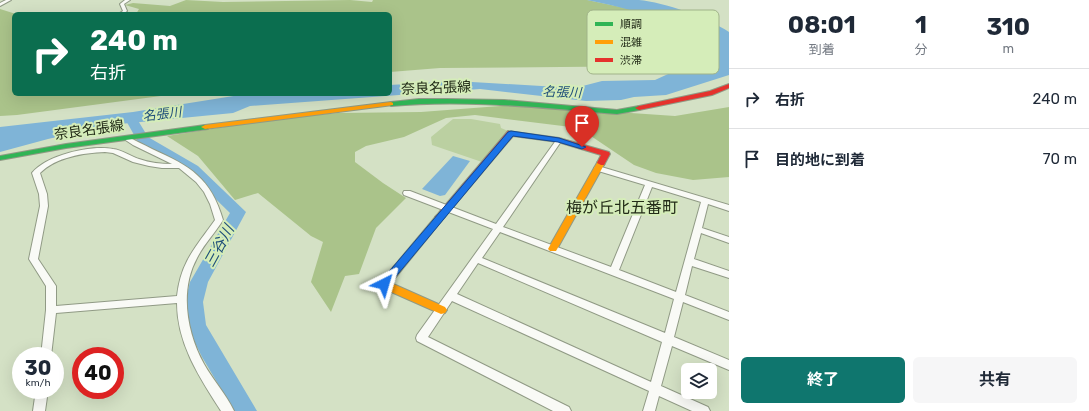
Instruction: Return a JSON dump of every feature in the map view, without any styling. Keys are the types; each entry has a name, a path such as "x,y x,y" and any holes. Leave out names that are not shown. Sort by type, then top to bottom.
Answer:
{"main road":[{"name":"奈良名張線","path":"0,158 66,146 284,116 442,99 595,110 631,110 707,94 729,86"},
{"path":"441,310 384,284 511,133 559,140 606,154 553,249"}],"street":[{"path":"0,4 9,0"},
{"path":"124,12 126,11 122,4 128,0"},
{"path":"131,138 135,144 181,166 193,174 205,188 216,205 219,220 192,258 185,276 181,299 182,318 195,358 228,411"},
{"path":"559,140 421,338 565,411"},
{"path":"47,347 51,310 51,286 33,259 44,206 43,194 36,173 40,167 50,162 74,155 112,150 131,159 167,168 181,166"},
{"path":"598,168 729,208"},
{"path":"614,272 649,184"},
{"path":"407,193 729,316"},
{"path":"649,411 705,201"},
{"path":"697,229 729,240"},
{"path":"476,259 729,365"},
{"path":"689,261 729,275"},
{"path":"451,296 704,411"},
{"path":"51,310 181,299"},
{"path":"40,411 41,399"}],"green space":[{"path":"186,0 223,2 350,0 372,2 373,0 587,0 635,10 587,10 587,67 440,68 392,72 392,12 137,12 139,9 125,5 133,3 170,6"},
{"path":"0,9 12,13 12,96 161,96 17,115 0,116"},
{"path":"514,105 675,116 729,107 729,177 693,180 656,173 634,165 579,128 475,115 446,118 404,137 366,146 355,152 355,162 406,198 376,228 359,274 345,276 331,312 311,282 323,242 311,236 258,193 235,200 198,156 167,136 282,118 338,113 421,112"},
{"path":"453,119 471,119 500,124 501,128 508,131 482,162 432,145 431,137"}],"water":[{"path":"587,0 649,1 681,10 631,10"},
{"name":"名張川","path":"719,26 729,32 729,75 666,95 634,97 621,100 586,101 480,89 392,96 392,85 455,81 575,88 602,81 655,80 668,74 719,74"},
{"name":"名張川","path":"233,96 385,96 250,106 233,113 110,125 0,152 0,127 133,112"},
{"path":"453,156 470,161 445,195 440,196 422,189"}],"waterway":[{"name":"三谷川","path":"130,117 143,139 193,169 238,212 199,282 194,302 196,325 209,351 246,411"}],"traffic: fast":[{"path":"391,104 476,101 532,104 617,112 639,108"},
{"path":"0,158 66,146 205,127"}],"traffic: slow":[{"path":"205,127 391,104"},
{"path":"553,249 601,163"},
{"path":"440,217 384,284 441,310"}],"traffic: jam":[{"path":"639,108 712,93 729,86"},
{"path":"440,217 511,133 559,140 606,154 601,163"}],"district":[{"name":"梅が丘北五番町","path":"622,207"}],"route":[{"path":"384,284 511,133 559,140 582,147"}]}
